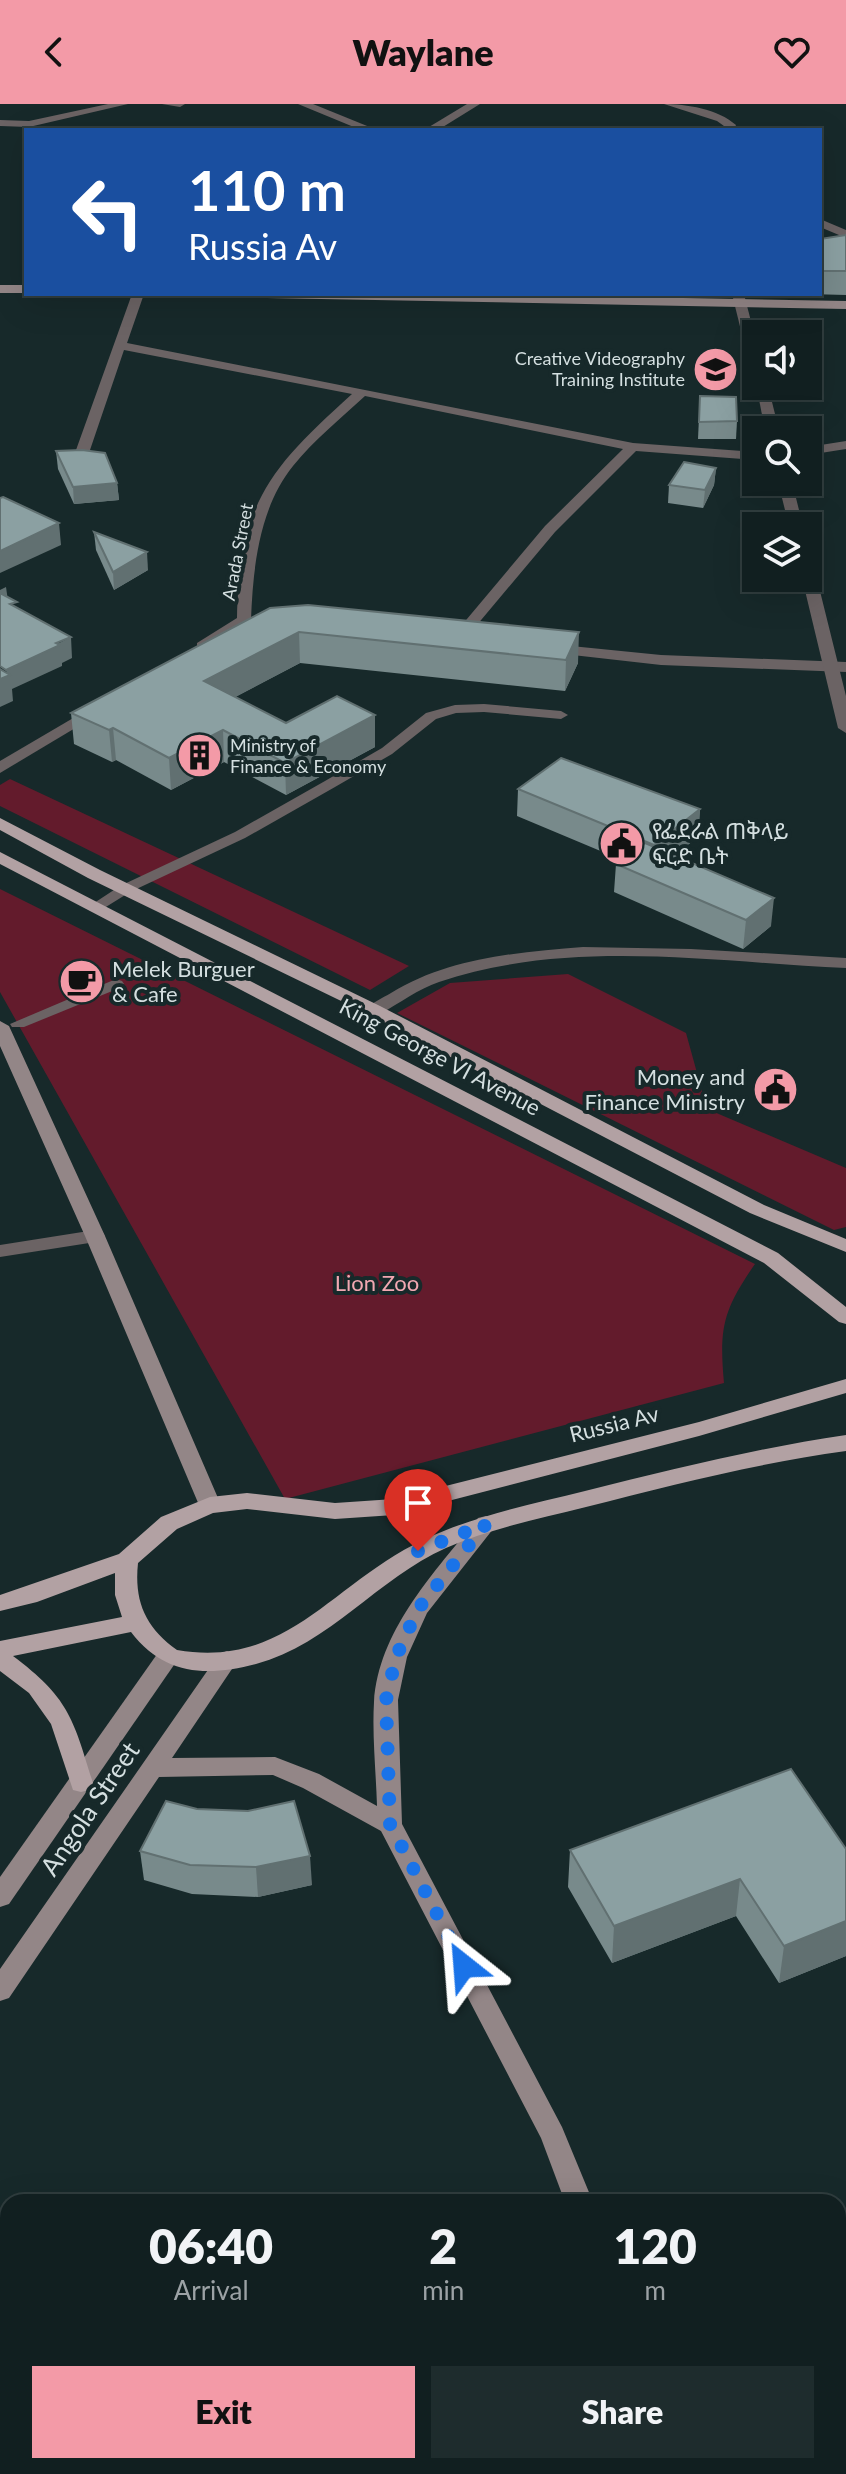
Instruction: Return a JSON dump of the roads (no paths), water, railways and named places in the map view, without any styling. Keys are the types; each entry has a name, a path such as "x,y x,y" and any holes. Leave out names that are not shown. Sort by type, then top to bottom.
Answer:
{"main road":[{"path":"0,289 24,289"},
{"path":"503,296 739,298 846,305"},
{"name":"King George VI Avenue","path":"0,823 125,889 374,1010 757,1209 846,1246"},
{"name":"King George VI Avenue","path":"0,857 771,1258 846,1317"},
{"path":"260,990 284,967"},
{"path":"9,1025 210,1505"},
{"name":"Russia Av","path":"127,1560 169,1523 210,1505 247,1501 335,1511 394,1507 699,1429 846,1386"},
{"path":"0,1603 29,1596 127,1560 124,1592 134,1623 168,1656 227,1660 255,1656 291,1643 418,1551 486,1524 702,1468 781,1451 846,1443"},
{"path":"486,1524 418,1609 396,1657 386,1700 390,1824 553,2135 576,2194"},
{"path":"0,1650 134,1623"},
{"path":"0,1897 168,1656"},
{"path":"0,1659 37,1687 62,1721 81,1783"},
{"name":"Angola Street","path":"0,1990 227,1660"},
{"path":"152,1768 275,1766 311,1781 390,1824"}],"street":[{"path":"29,124 123,104"},
{"path":"167,104 180,104"},
{"path":"303,104 363,128"},
{"path":"433,128 475,104"},
{"path":"669,104 721,119 730,125 729,128"},
{"path":"0,123 44,128"},
{"path":"822,224 846,234"},
{"path":"83,450 137,296"},
{"path":"739,298 744,320"},
{"path":"121,346 633,447 742,455"},
{"name":"Arada Street","path":"190,653 251,621 244,592 269,491 305,443 362,392"},
{"path":"822,449 846,445"},
{"path":"456,640 550,529 633,447"},
{"path":"815,592 839,667 846,728"},
{"path":"535,648 661,660 839,667"},
{"path":"0,768 108,703"},
{"path":"374,1010 431,978 481,965 546,955 611,950 846,963"},
{"path":"0,1251 95,1236"}],"lane":[{"path":"96,907 125,889 240,835 304,799 387,751 431,716 455,709 484,708 561,715"},
{"path":"9,1025 116,984"}],"place":[{"name":"Creative Videography Training Institute","path":"716,369"},
{"name":"Ministry of Finance & Economy","path":"199,756"},
{"name":"የፌደራል ጠቅላይ ፍርድ ቤት","path":"621,844"},
{"name":"Melek Burguer & Cafe","path":"81,982"},
{"name":"Money and Finance Ministry","path":"776,1090"}],"park label":[{"name":"Lion Zoo","path":"377,1283"}]}
